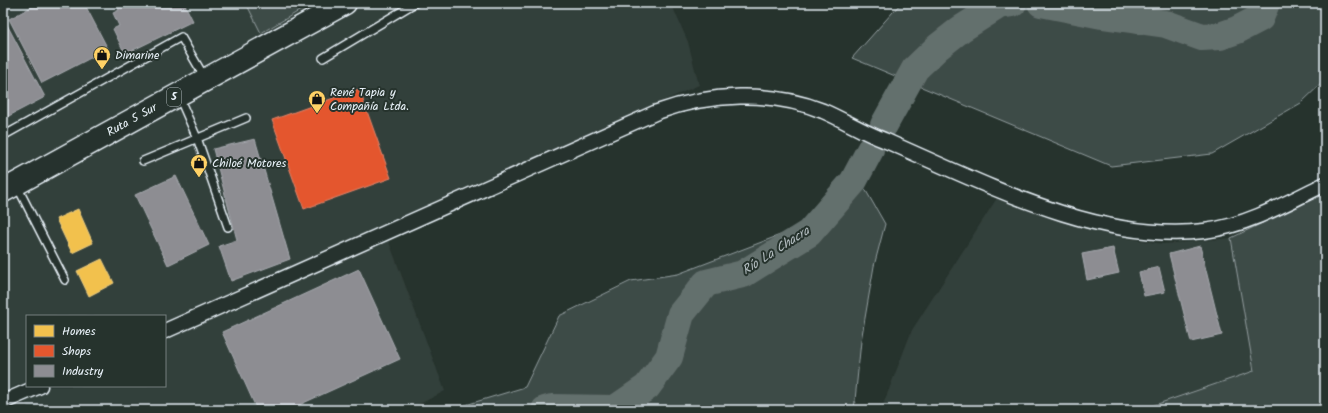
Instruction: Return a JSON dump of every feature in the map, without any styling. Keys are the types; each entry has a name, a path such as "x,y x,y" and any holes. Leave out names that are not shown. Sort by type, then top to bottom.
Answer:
{"highway":[{"name":"Ruta 5 Sur","path":"10,187 345,3"}],"street":[{"path":"166,330 657,112 686,103 717,98 753,96 800,104 822,111 864,132 1020,198 1087,220 1143,232 1187,233 1225,227 1265,212 1325,184"},
{"path":"3,402 38,387"}],"lane":[{"path":"323,58 415,3"},
{"path":"3,136 181,37 206,80"},
{"path":"179,95 228,227"},
{"path":"143,161 246,118"},
{"path":"10,187 65,280"}],"shaded area":[{"path":"3,3 246,3 262,33 313,3 671,3 688,42 699,85 383,226 445,391 408,410 29,410 18,385 3,393"},
{"path":"246,3 313,3 261,33"},
{"path":"901,3 1325,3 1325,80 1301,103 1212,154 1111,166 852,58"},
{"path":"865,189 885,224 874,266 861,341 854,410 449,410 525,387 559,316 631,281 678,274 801,227"},
{"path":"1325,193 1325,410 1140,410 1254,371 1231,238"},
{"path":"997,198 1111,235 1163,244 1231,238 1254,371 1140,410 881,410 912,330"}],"building: Homes":[{"path":"78,209 93,243 72,253 56,219"},
{"path":"102,259 114,283 89,296 77,271"}],"building: Shops":[{"path":"359,89 391,178 304,209 272,120"}],"building: Industry":[{"path":"39,3 84,3 108,49 42,83 9,19"},
{"path":"116,3 184,3 193,21 125,54 113,29 119,26 113,13 119,10"},
{"path":"4,19 45,97 3,119 3,20"},
{"path":"255,139 290,259 231,281 219,246 237,240 213,149"},
{"path":"176,176 209,245 168,265 135,195"},
{"path":"1200,246 1222,335 1191,342 1169,254"},
{"path":"1113,248 1119,273 1087,280 1082,254"},
{"path":"1159,267 1165,292 1144,296 1139,272"},
{"path":"359,269 400,359 288,410 257,410 222,332"}],"waterway":[{"name":"Río La Chacra","path":"884,125 915,69 938,47 961,29 999,5 1013,3"},
{"name":"Río La Chacra","path":"1041,3 1102,15 1166,24 1202,37 1220,36 1237,30 1260,18 1266,3"},
{"name":"Río La Chacra","path":"545,410 552,408 615,409 647,387 669,357 681,314 706,283 743,274 809,233 853,182 870,150"}],"place":[{"name":"Dimarine","path":"102,70"},
{"name":"René Tapia y Compañía Ltda.","path":"317,114"},
{"name":"Chiloé Motores","path":"199,178"}]}
